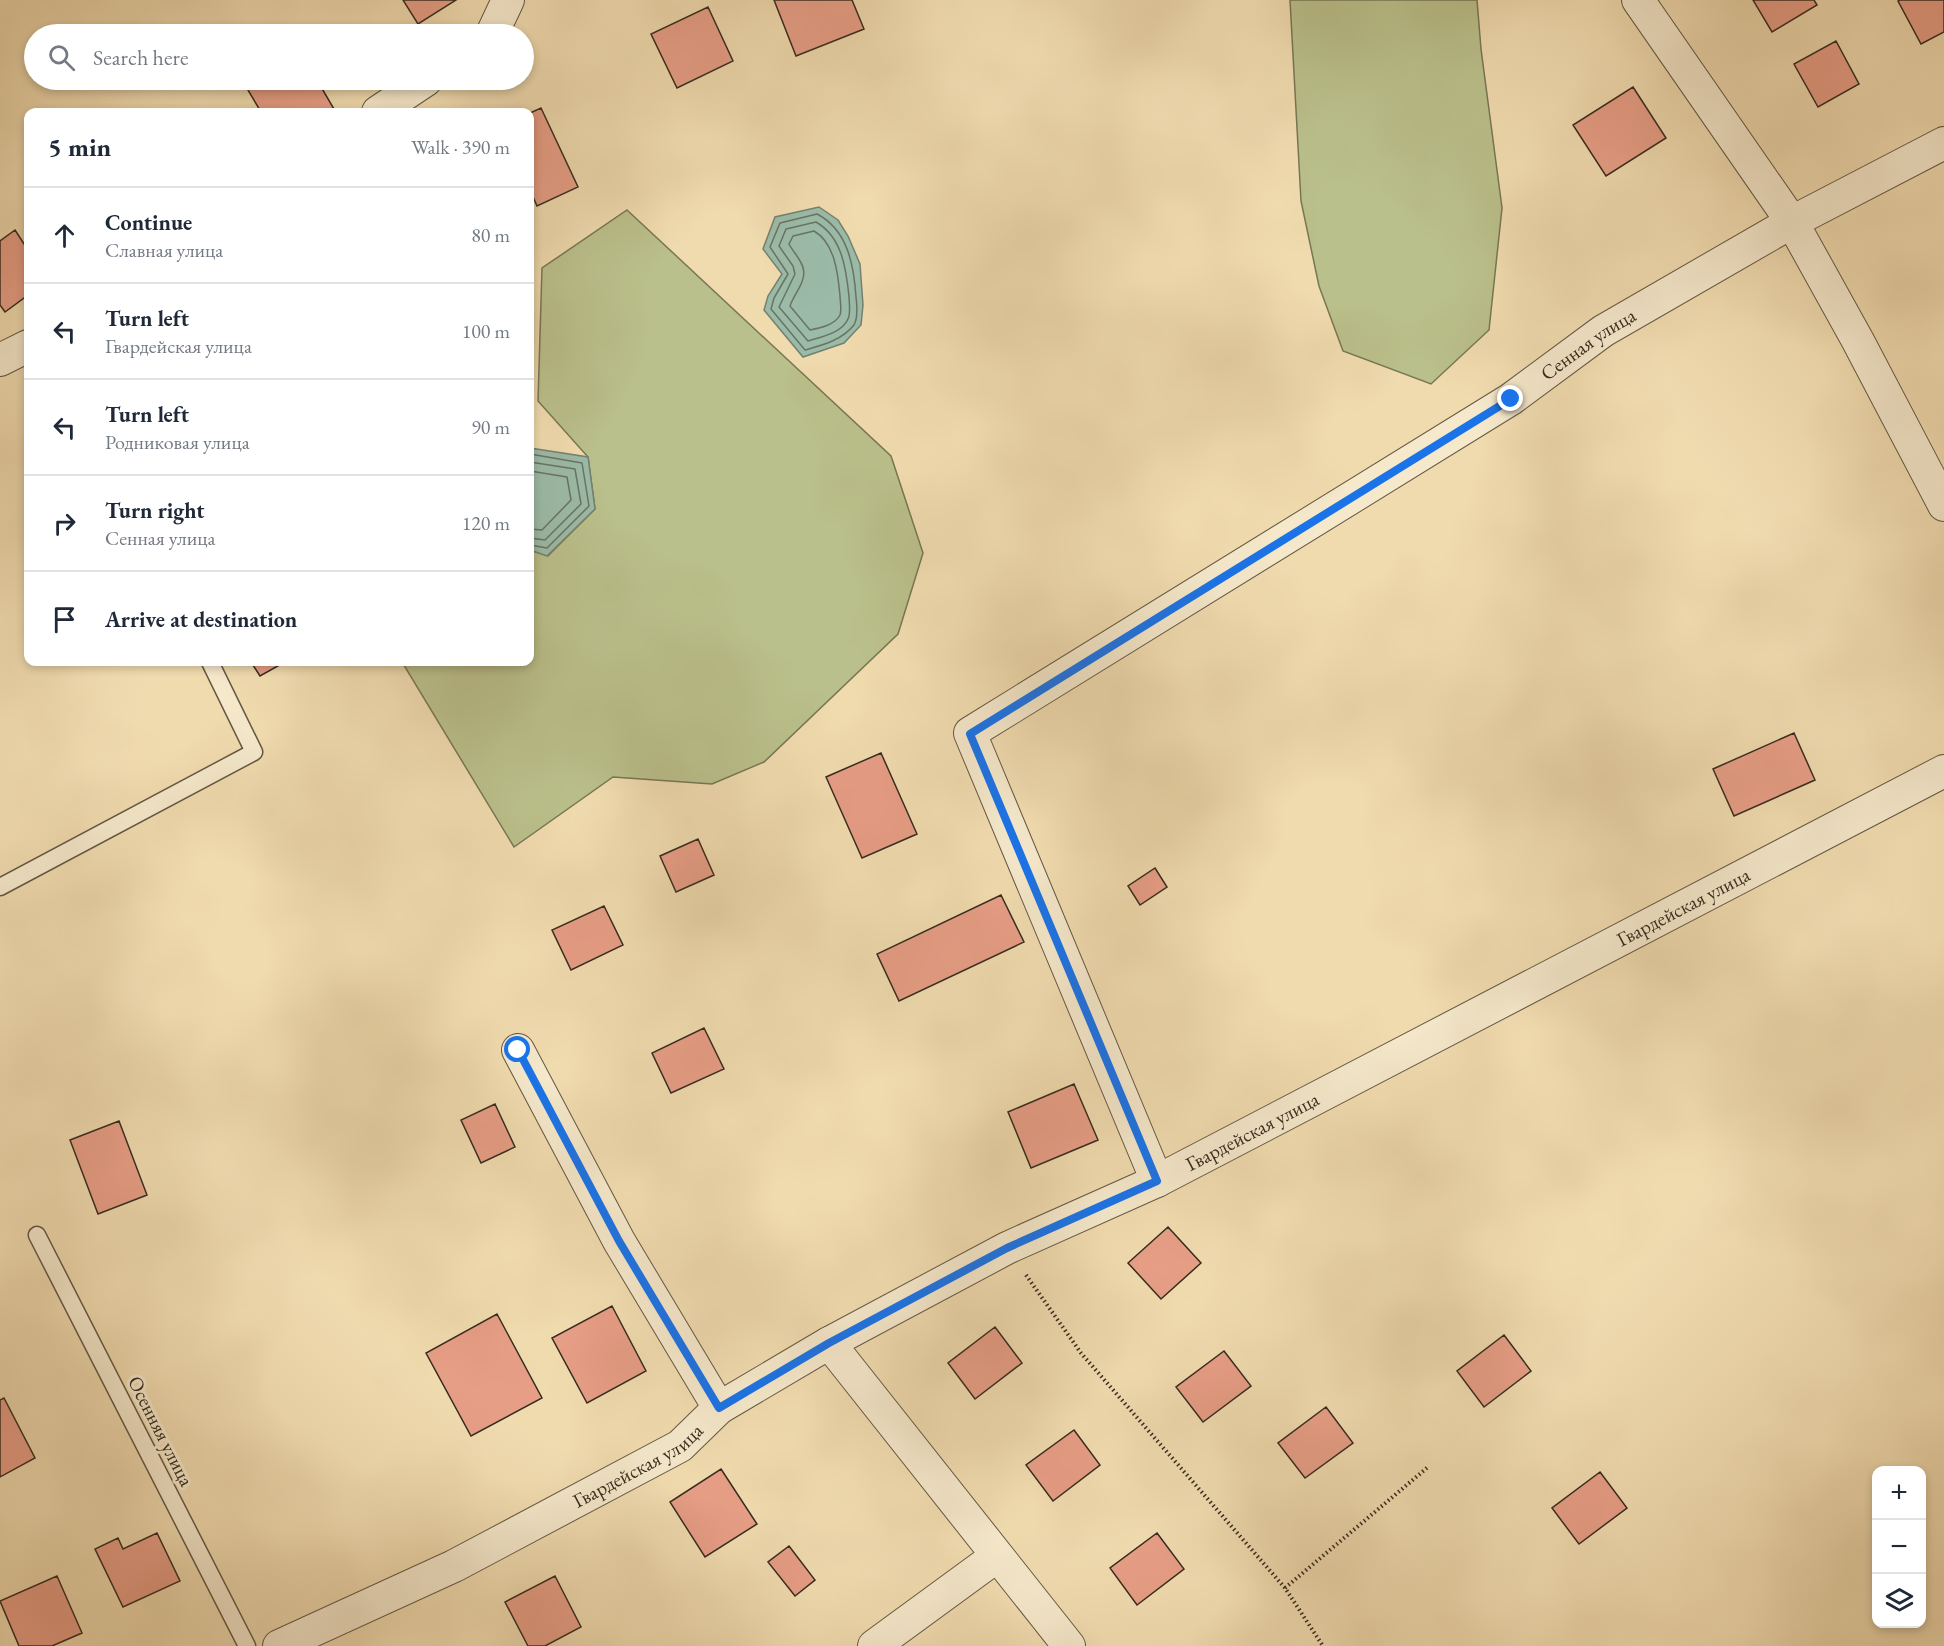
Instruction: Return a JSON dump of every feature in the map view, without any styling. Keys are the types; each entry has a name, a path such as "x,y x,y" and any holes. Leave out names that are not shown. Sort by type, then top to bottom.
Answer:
{"street":[{"path":"497,24 508,0"},
{"path":"1638,0 1792,222 1858,341 1944,505"},
{"path":"384,108 411,90"},
{"name":"Сенная улица","path":"1157,1181 970,734 1511,399 1603,331 1792,222 1944,143"},
{"path":"0,360 24,348"},
{"name":"Гвардейская улица","path":"279,1646 454,1566 680,1446 719,1408 829,1343 1007,1248 1157,1181 1944,771"},
{"path":"518,1050 619,1241 719,1408"},
{"path":"829,1343 1069,1646"},
{"path":"874,1646 997,1556"}],"lane":[{"path":"0,886 254,752 212,666"},
{"name":"Осенняя улица","path":"37,1235 247,1646"}],"path":[{"path":"1007,1248 1081,1353 1286,1588 1323,1646"},
{"path":"1286,1588 1428,1467"}],"green space":[{"path":"1290,0 1477,0 1481,49 1502,208 1489,330 1431,384 1343,351 1319,286 1301,201"},
{"path":"627,210 891,456 923,553 898,634 764,762 712,784 613,777 514,847 404,666 534,666 534,551 548,556 595,509 588,457 538,401 542,268"}],"water":[{"path":"819,207 838,220 860,264 863,305 861,325 844,343 803,357 764,310 768,296 782,274 763,249 775,217"},
{"path":"534,449 588,457 595,509 547,556 534,551"}],"building":[{"path":"403,0 456,0 418,24"},
{"path":"774,0 852,0 864,29 796,56"},
{"path":"1753,0 1814,0 1817,5 1772,32"},
{"path":"1944,0 1944,32 1921,44 1898,1"},
{"path":"708,7 733,61 677,88 651,34"},
{"path":"1836,41 1859,84 1818,107 1794,64"},
{"path":"1633,87 1666,138 1606,176 1573,125"},
{"path":"248,90 323,90 333,108 259,108"},
{"path":"541,108 578,187 537,206 534,199 534,111"},
{"path":"15,230 24,244 24,298 5,312 0,305 0,241"},
{"path":"254,666 278,666 260,676"},
{"path":"1794,733 1815,780 1734,816 1713,769"},
{"path":"881,753 917,834 862,858 826,777"},
{"path":"698,839 714,875 676,892 660,856"},
{"path":"1155,868 1167,887 1140,905 1128,886"},
{"path":"1001,895 1024,942 899,1001 877,954"},
{"path":"604,906 623,945 571,970 552,930"},
{"path":"704,1028 724,1069 671,1093 652,1053"},
{"path":"1074,1084 1098,1140 1031,1168 1008,1112"},
{"path":"495,1104 515,1147 481,1163 461,1120"},
{"path":"119,1121 147,1195 98,1214 70,1140"},
{"path":"1168,1227 1201,1263 1161,1299 1128,1263"},
{"path":"612,1306 646,1371 587,1403 552,1338"},
{"path":"497,1314 542,1398 471,1436 426,1353"},
{"path":"995,1327 1022,1363 975,1399 948,1363"},
{"path":"1504,1335 1531,1371 1484,1407 1457,1371"},
{"path":"1224,1351 1251,1386 1203,1422 1176,1387"},
{"path":"4,1398 35,1458 0,1477 0,1400"},
{"path":"1326,1407 1353,1443 1305,1478 1278,1443"},
{"path":"1074,1430 1100,1465 1053,1501 1026,1465"},
{"path":"721,1469 757,1524 705,1557 670,1502"},
{"path":"1600,1472 1627,1508 1579,1544 1552,1508"},
{"path":"157,1533 180,1581 123,1607 95,1549 118,1538 123,1549"},
{"path":"1157,1533 1184,1569 1137,1605 1110,1568"},
{"path":"789,1546 815,1580 795,1596 768,1562"},
{"path":"57,1576 82,1633 52,1646 19,1646 0,1601"},
{"path":"555,1576 581,1627 545,1646 528,1646 505,1602"}],"route":[{"path":"518,1050 619,1241 719,1408 829,1343 1007,1248 1157,1181 970,734 1511,399"}]}
